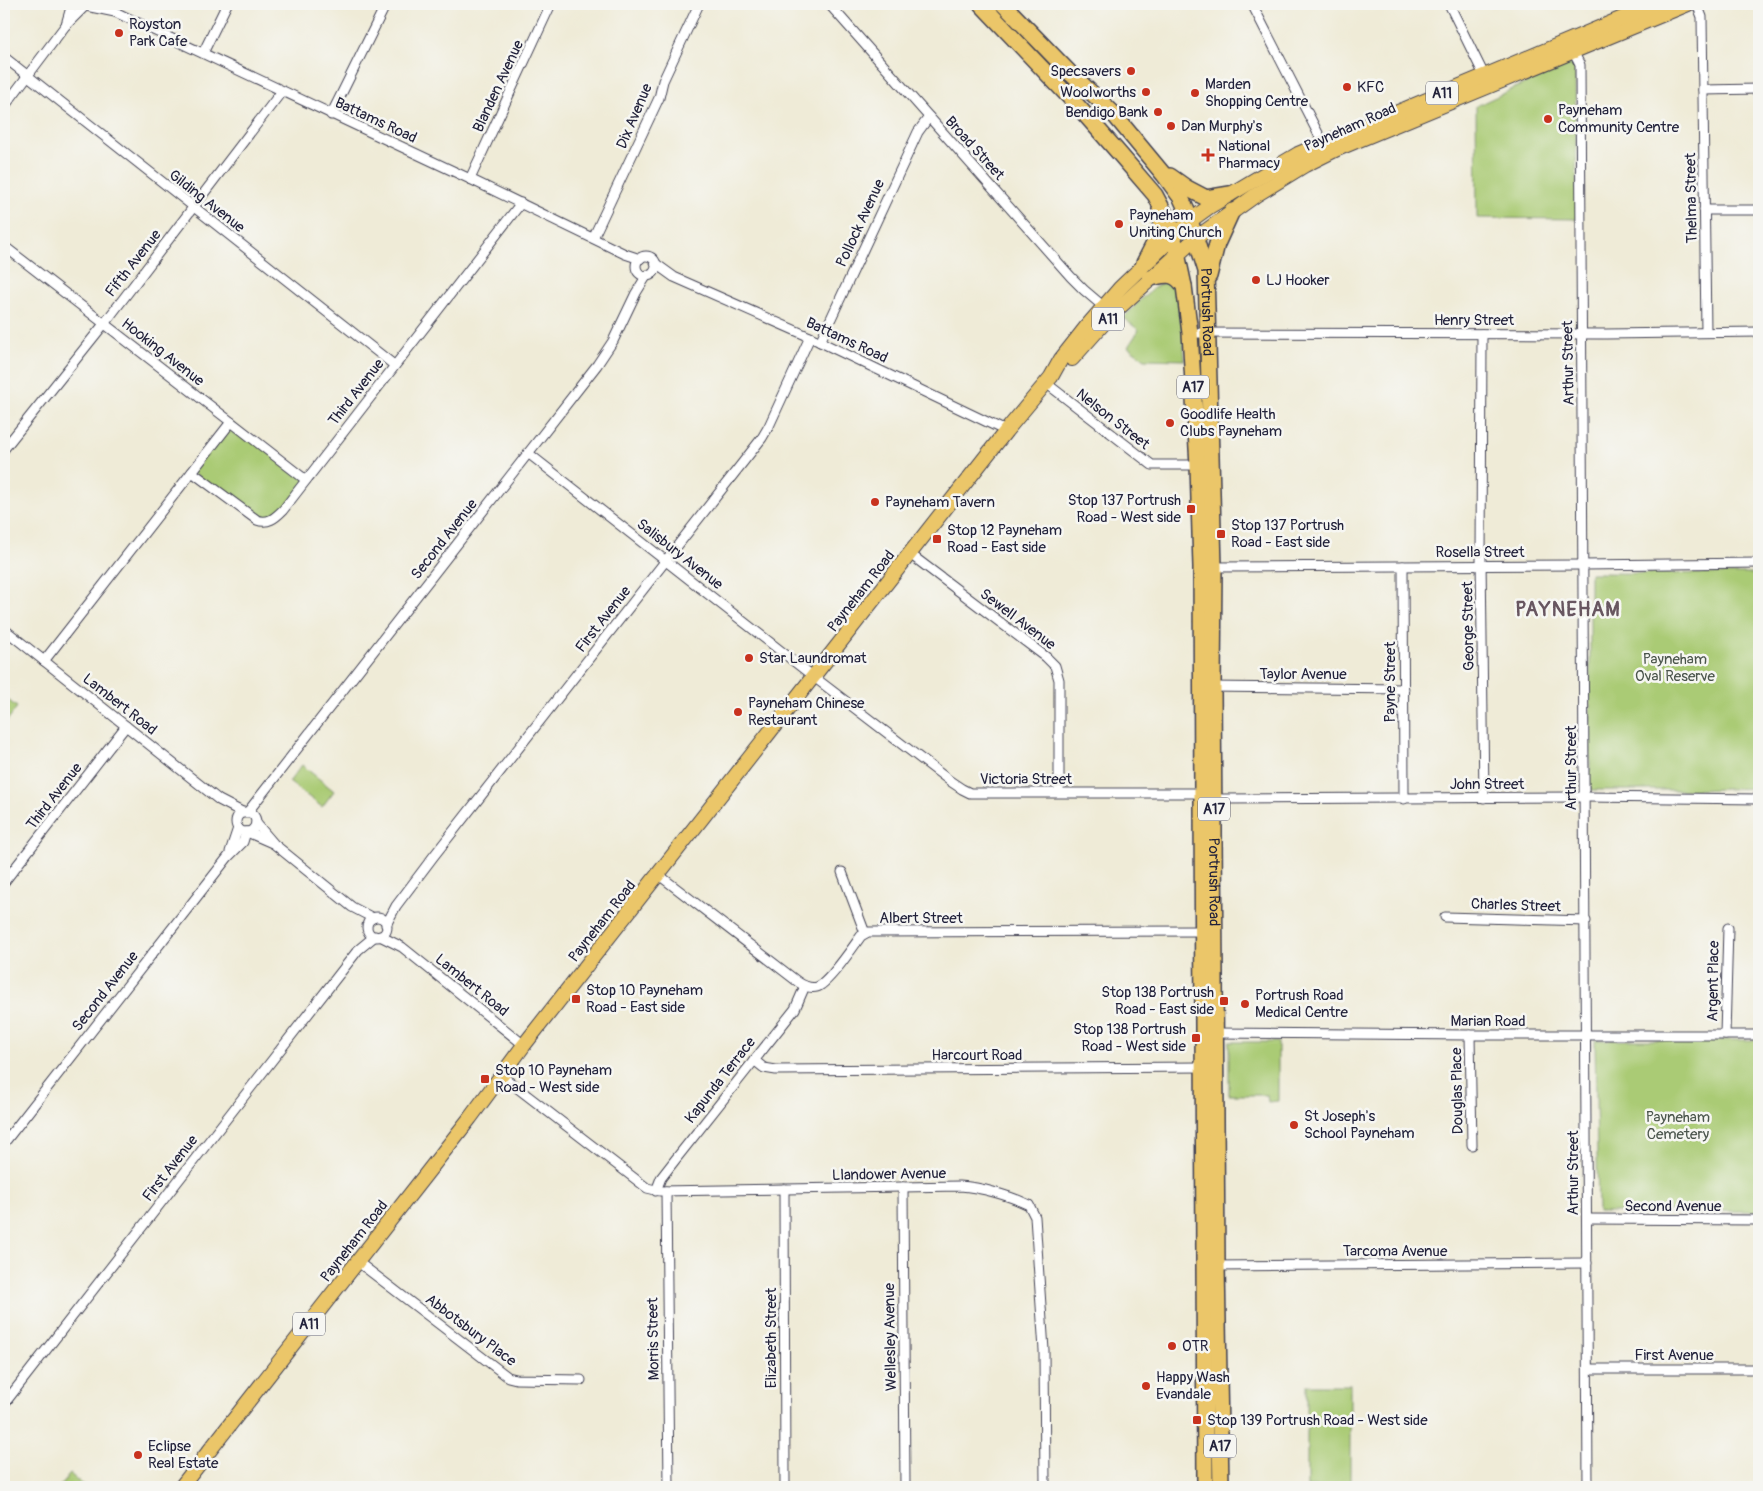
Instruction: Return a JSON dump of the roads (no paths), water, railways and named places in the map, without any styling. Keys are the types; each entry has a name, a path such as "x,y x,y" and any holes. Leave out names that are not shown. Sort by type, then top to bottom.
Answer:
{"highway":[{"name":"A17","path":"981,4 1075,103 1155,196 1171,225 1178,254"},
{"name":"A17","path":"1003,4 1110,111 1181,198 1190,220"},
{"path":"1003,4 1005,19 1011,34"},
{"path":"1155,164 1187,188 1202,196 1214,198 1230,194"},
{"path":"1144,263 1161,230 1160,203"},
{"path":"1207,284 1217,244 1232,211"},
{"name":"Portrush Road","path":"1190,220 1203,258 1207,284 1209,931 1202,1068 1221,1487"},
{"name":"Portrush Road","path":"1178,254 1190,333 1198,465 1208,567"},
{"path":"1150,278 1173,276 1179,279 1184,286"},
{"name":"Portrush Road","path":"1206,1487 1217,1033 1209,931"}],"main road":[{"name":"Payneham Road","path":"181,1487 465,1126 524,1045 1048,380 1061,359 1144,263 1190,220 1298,154 1656,4"},
{"name":"Payneham Road","path":"1048,380 1070,362 1112,314 1196,238 1232,211 1281,179 1337,149 1688,4"}],"street":[{"name":"Battams Road","path":"73,4 81,8 87,6 115,12"},
{"path":"65,26 73,4"},
{"name":"Battams Road","path":"104,4 115,12 593,238 624,254 643,269 674,277 810,337 1006,431"},
{"path":"203,53 227,4"},
{"path":"332,115 386,4"},
{"name":"Blanden Avenue","path":"470,179 551,4"},
{"name":"Dix Avenue","path":"593,238 659,98 663,81 699,4"},
{"name":"Broad Street","path":"829,4 1071,277 1104,307"},
{"path":"1252,4 1323,143"},
{"path":"1449,4 1484,75"},
{"name":"Thelma Street","path":"1697,4 1702,17 1706,332"},
{"path":"4,106 65,26 87,6"},
{"name":"Arthur Street","path":"1573,51 1580,65 1588,1487"},
{"name":"Gilding Avenue","path":"4,57 394,365"},
{"path":"1703,90 1759,89"},
{"name":"Fifth Avenue","path":"4,449 7,437 104,324 282,91"},
{"name":"Pollock Avenue","path":"820,342 918,132 929,117"},
{"name":"Third Avenue","path":"192,472 251,516 262,522 275,519 521,203"},
{"path":"1704,210 1759,210"},
{"name":"Hooking Avenue","path":"4,246 306,480"},
{"name":"Battams Road","path":"643,269 647,256 651,257 656,264 674,277"},
{"name":"Second Avenue","path":"250,816 262,795 597,365 613,341 636,293 643,269 655,270 656,264"},
{"name":"Henry Street","path":"1190,333 1581,334 1759,332"},
{"name":"George Street","path":"1482,334 1484,798"},
{"name":"First Avenue","path":"386,926 396,906 766,432 810,337"},
{"name":"Nelson Street","path":"1048,380 1152,465 1198,465"},
{"path":"44,661 230,422"},
{"name":"Salisbury Avenue","path":"528,453 814,677"},
{"name":"Sewell Avenue","path":"910,554 1046,657 1055,666 1059,680 1059,792"},
{"name":"Rosella Street","path":"1208,567 1583,566 1759,563"},
{"name":"Payne Street","path":"1403,566 1404,799"},
{"name":"Lambert Road","path":"4,629 219,800 250,816 274,844 352,907 376,918"},
{"name":"Victoria Street","path":"814,677 966,791 978,793 1059,792 1208,796"},
{"name":"Taylor Avenue","path":"1207,687 1404,689"},
{"name":"Third Avenue","path":"4,882 126,726"},
{"name":"John Street","path":"1208,796 1404,799 1585,797 1759,799"},
{"name":"Lambert Road","path":"219,800 242,828 274,844"},
{"path":"240,815 250,816 253,830 242,828 240,815"},
{"name":"Second Avenue","path":"4,1143 228,857 242,828"},
{"path":"842,872 865,934"},
{"path":"659,875 805,986"},
{"name":"First Avenue","path":"376,918 396,906"},
{"name":"Lambert Road","path":"352,907 367,928"},
{"name":"Charles Street","path":"1445,917 1586,921"},
{"path":"376,918 384,920 386,926 384,934 377,936 370,933 367,928 368,923 376,918"},
{"name":"Lambert Road","path":"386,926 402,947 524,1045"},
{"name":"First Avenue","path":"358,950 367,928"},
{"name":"Argent Place","path":"1725,1035 1728,928"},
{"name":"Albert Street","path":"805,986 816,987 825,983 861,936 873,932 1209,931"},
{"name":"First Avenue","path":"4,1404 358,950 377,936"},
{"name":"Lambert Road","path":"377,936 402,947"},
{"name":"Kapunda Terrace","path":"656,1191 662,1178 675,1160 795,1008 805,986"},
{"name":"Marian Road","path":"1217,1033 1759,1035"},
{"name":"Douglas Place","path":"1470,1035 1472,1145"},
{"name":"Harcourt Road","path":"754,1060 764,1068 776,1070 1202,1068"},
{"path":"502,1076 647,1188 656,1191"},
{"name":"Wellesley Avenue","path":"903,1187 905,1487"},
{"name":"Llandower Avenue","path":"656,1191 972,1187 1029,1205 1034,1217 1044,1350 1046,1487"},
{"name":"Elizabeth Street","path":"784,1189 786,1487"},
{"name":"Morris Street","path":"666,1191 668,1487"},
{"name":"Second Avenue","path":"1587,1219 1759,1220"},
{"name":"Abbotsbury Place","path":"358,1262 508,1377 516,1379 581,1380"},
{"name":"Tarcoma Avenue","path":"1210,1266 1588,1263"},
{"name":"First Avenue","path":"1588,1369 1759,1369"}],"place":[{"name":"Royston Park Cafe","path":"119,33"},
{"name":"Specsavers","path":"1131,71"},
{"name":"KFC","path":"1347,87"},
{"name":"Woolworths","path":"1146,92"},
{"name":"Marden Shopping Centre","path":"1195,93"},
{"name":"Bendigo Bank","path":"1158,112"},
{"name":"Payneham Community Centre","path":"1548,119"},
{"name":"Dan Murphy's","path":"1171,126"},
{"name":"National Pharmacy","path":"1208,155"},
{"name":"Payneham Uniting Church","path":"1119,224"},
{"name":"LJ Hooker","path":"1256,280"},
{"name":"Goodlife Health Clubs Payneham","path":"1170,423"},
{"name":"Payneham Tavern","path":"875,502"},
{"name":"Stop 137 Portrush Road - West side","path":"1191,509"},
{"name":"Stop 137 Portrush Road - East side","path":"1221,534"},
{"name":"Stop 12 Payneham Road - East side","path":"937,539"},
{"name":"Star Laundromat","path":"749,658"},
{"name":"Payneham Chinese Restaurant","path":"738,712"},
{"name":"Stop 10 Payneham Road - East side","path":"576,999"},
{"name":"Stop 138 Portrush Road - East side","path":"1224,1001"},
{"name":"Portrush Road Medical Centre","path":"1245,1004"},
{"name":"Stop 138 Portrush Road - West side","path":"1196,1038"},
{"name":"Stop 10 Payneham Road - West side","path":"485,1079"},
{"name":"St Joseph's School Payneham","path":"1294,1125"},
{"name":"OTR","path":"1172,1346"},
{"name":"Happy Wash Evandale","path":"1146,1386"},
{"name":"Stop 139 Portrush Road - West side","path":"1197,1420"},
{"name":"Eclipse Real Estate","path":"138,1455"}],"district":[{"name":"PAYNEHAM","path":"1568,609"}],"park label":[{"name":"Payneham Oval Reserve","path":"1675,668"},
{"name":"Payneham Cemetery","path":"1678,1126"}]}
